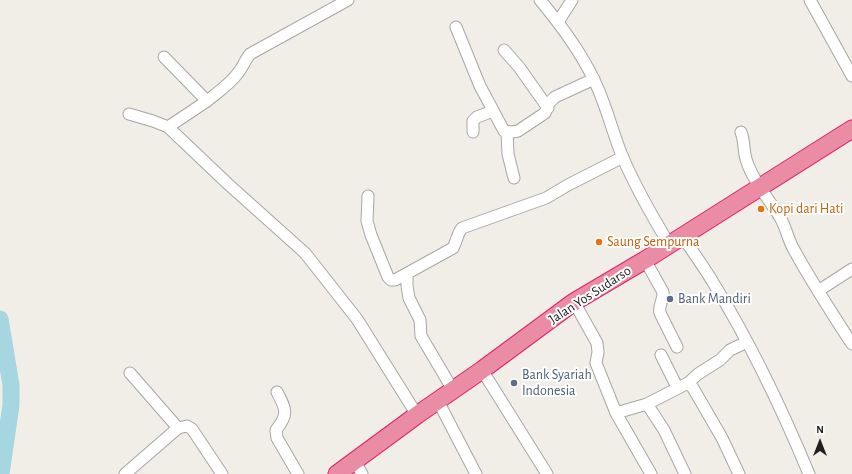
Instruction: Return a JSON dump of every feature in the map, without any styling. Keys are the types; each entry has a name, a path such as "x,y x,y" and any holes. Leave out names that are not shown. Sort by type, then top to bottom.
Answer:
{"highway":[{"name":"Jalan Yos Sudarso","path":"336,474 358,468 417,415 482,370 574,302 645,260 852,129"}],"street":[{"path":"168,127 222,89 238,73 250,54 348,0"},
{"path":"540,0 558,22 581,56 594,79 623,157 651,216 676,240 714,283 747,342 797,445 808,474"},
{"path":"558,22 572,0"},
{"path":"810,0 852,76"},
{"path":"456,27 480,86 504,131 518,131 545,113 549,103 555,97 594,79"},
{"path":"504,50 519,66 548,108"},
{"path":"164,57 207,101"},
{"path":"474,132 473,121 478,117 493,111"},
{"path":"129,114 153,120 168,127 228,184 305,253 357,319 417,415"},
{"path":"507,132 508,154 514,178"},
{"path":"741,132 744,141 746,161 760,187 782,220 792,246 818,291 852,344"},
{"path":"368,196 367,221 371,235 388,278 395,280 453,248 456,242 457,234 462,228 546,198 623,157"},
{"path":"645,260 663,292 663,297 659,307 660,313 677,347"},
{"path":"818,291 852,269"},
{"path":"407,274 408,298 420,320 421,336 453,390"},
{"path":"574,302 596,343 598,352 596,363 616,413 651,474"},
{"path":"616,413 647,404 688,383 732,349 747,342"},
{"path":"661,354 677,388"},
{"path":"482,370 547,474"},
{"path":"130,373 178,428"},
{"path":"688,383 693,388 722,438 739,474"},
{"path":"277,392 286,413 284,419 276,430 277,438 298,474"},
{"path":"438,401 476,474"},
{"path":"647,404 664,430 685,474"},
{"path":"125,474 178,428 187,426 192,429 221,474"}],"waterway":[{"path":"0,319 11,385 11,405 1,474"}],"place":[{"name":"Kopi dari Hati","path":"761,209"},
{"name":"Saung Sempurna","path":"599,242"},
{"name":"Bank Mandiri","path":"670,299"},
{"name":"Bank Syariah Indonesia","path":"514,383"}]}
